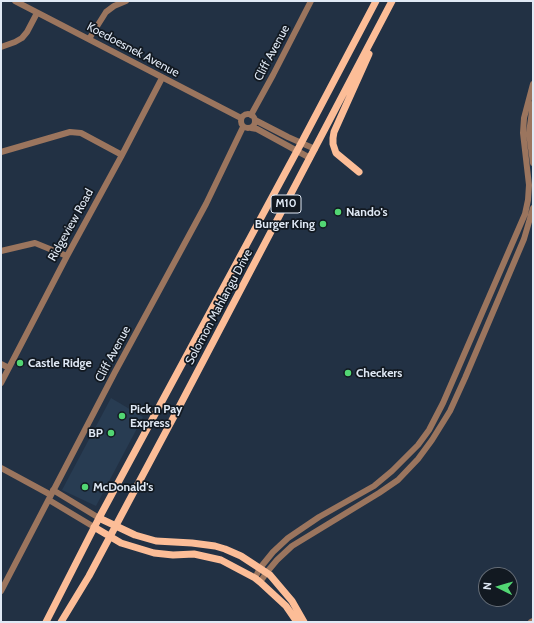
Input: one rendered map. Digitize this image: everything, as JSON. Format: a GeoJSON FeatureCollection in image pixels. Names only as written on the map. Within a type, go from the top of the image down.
{"type":"FeatureCollection","features":[{"type":"Feature","properties":{"kind":"main road","name":"Solomon Mahlangu Drive"},"geometry":{"type":"LineString","coordinates":[[46,622],[94,527],[297,151],[376,1]]}},
{"type":"Feature","properties":{"kind":"main road","name":"Solomon Mahlangu Drive"},"geometry":{"type":"LineString","coordinates":[[61,622],[89,576],[393,1]]}},
{"type":"Feature","properties":{"kind":"main road"},"geometry":{"type":"LineString","coordinates":[[359,172],[336,153],[333,138],[393,1]]}},
{"type":"Feature","properties":{"kind":"main road"},"geometry":{"type":"LineString","coordinates":[[99,518],[135,535],[156,541],[192,543],[225,549],[241,556],[264,570],[292,601],[304,622]]}},
{"type":"Feature","properties":{"kind":"main road"},"geometry":{"type":"LineString","coordinates":[[94,527],[109,537],[139,549],[154,553],[173,555],[194,554],[222,560],[258,580],[286,606],[297,622]]}},
{"type":"Feature","properties":{"kind":"street","name":"Koedoesnek Avenue"},"geometry":{"type":"LineString","coordinates":[[15,1],[241,118]]}},
{"type":"Feature","properties":{"kind":"street"},"geometry":{"type":"LineString","coordinates":[[89,39],[106,12],[114,6],[126,1]]}},
{"type":"Feature","properties":{"kind":"street","name":"Cliff Avenue"},"geometry":{"type":"LineString","coordinates":[[253,117],[311,1]]}},
{"type":"Feature","properties":{"kind":"street"},"geometry":{"type":"LineString","coordinates":[[1,48],[22,38],[37,13]]}},
{"type":"Feature","properties":{"kind":"street","name":"Ridgeview Road"},"geometry":{"type":"LineString","coordinates":[[1,383],[162,78]]}},
{"type":"Feature","properties":{"kind":"street"},"geometry":{"type":"LineString","coordinates":[[258,580],[273,552],[288,538],[319,517],[374,486],[392,471],[418,445],[429,430],[443,404],[525,214],[529,185],[523,133],[524,117],[533,84]]}},
{"type":"Feature","properties":{"kind":"street"},"geometry":{"type":"LineString","coordinates":[[533,104],[529,133],[533,163]]}},
{"type":"Feature","properties":{"kind":"street"},"geometry":{"type":"LineString","coordinates":[[310,158],[256,129],[243,127],[240,123],[241,118],[246,114],[315,149]]}},
{"type":"Feature","properties":{"kind":"street"},"geometry":{"type":"LineString","coordinates":[[251,128],[254,125],[253,117]]}},
{"type":"Feature","properties":{"kind":"street","name":"Cliff Avenue"},"geometry":{"type":"LineString","coordinates":[[1,591],[115,372],[206,204],[243,127]]}},
{"type":"Feature","properties":{"kind":"street"},"geometry":{"type":"LineString","coordinates":[[1,152],[70,132],[81,133],[122,155]]}},
{"type":"Feature","properties":{"kind":"street"},"geometry":{"type":"LineString","coordinates":[[264,570],[292,546],[398,480],[418,459],[450,411],[524,239],[533,208]]}},
{"type":"Feature","properties":{"kind":"street"},"geometry":{"type":"LineString","coordinates":[[1,251],[35,243],[67,256]]}},
{"type":"Feature","properties":{"kind":"street"},"geometry":{"type":"LineString","coordinates":[[1,364],[9,368]]}},
{"type":"Feature","properties":{"kind":"street"},"geometry":{"type":"LineString","coordinates":[[1,468],[51,495],[99,518]]}},
{"type":"Feature","properties":{"kind":"street"},"geometry":{"type":"LineString","coordinates":[[51,495],[94,527]]}},
{"type":"Feature","properties":{"kind":"shaded area"},"geometry":{"type":"Polygon","coordinates":[[[111,398],[143,417],[96,506],[62,490],[111,398]]]}},
{"type":"Feature","properties":{"kind":"place","name":"Nando's"},"geometry":{"type":"Point","coordinates":[338,212]}},
{"type":"Feature","properties":{"kind":"place","name":"Burger King"},"geometry":{"type":"Point","coordinates":[323,224]}},
{"type":"Feature","properties":{"kind":"place","name":"Castle Ridge"},"geometry":{"type":"Point","coordinates":[20,363]}},
{"type":"Feature","properties":{"kind":"place","name":"Checkers"},"geometry":{"type":"Point","coordinates":[348,373]}},
{"type":"Feature","properties":{"kind":"place","name":"Pick n Pay Express"},"geometry":{"type":"Point","coordinates":[122,416]}},
{"type":"Feature","properties":{"kind":"place","name":"BP"},"geometry":{"type":"Point","coordinates":[111,433]}},
{"type":"Feature","properties":{"kind":"place","name":"McDonald's"},"geometry":{"type":"Point","coordinates":[85,487]}}]}
